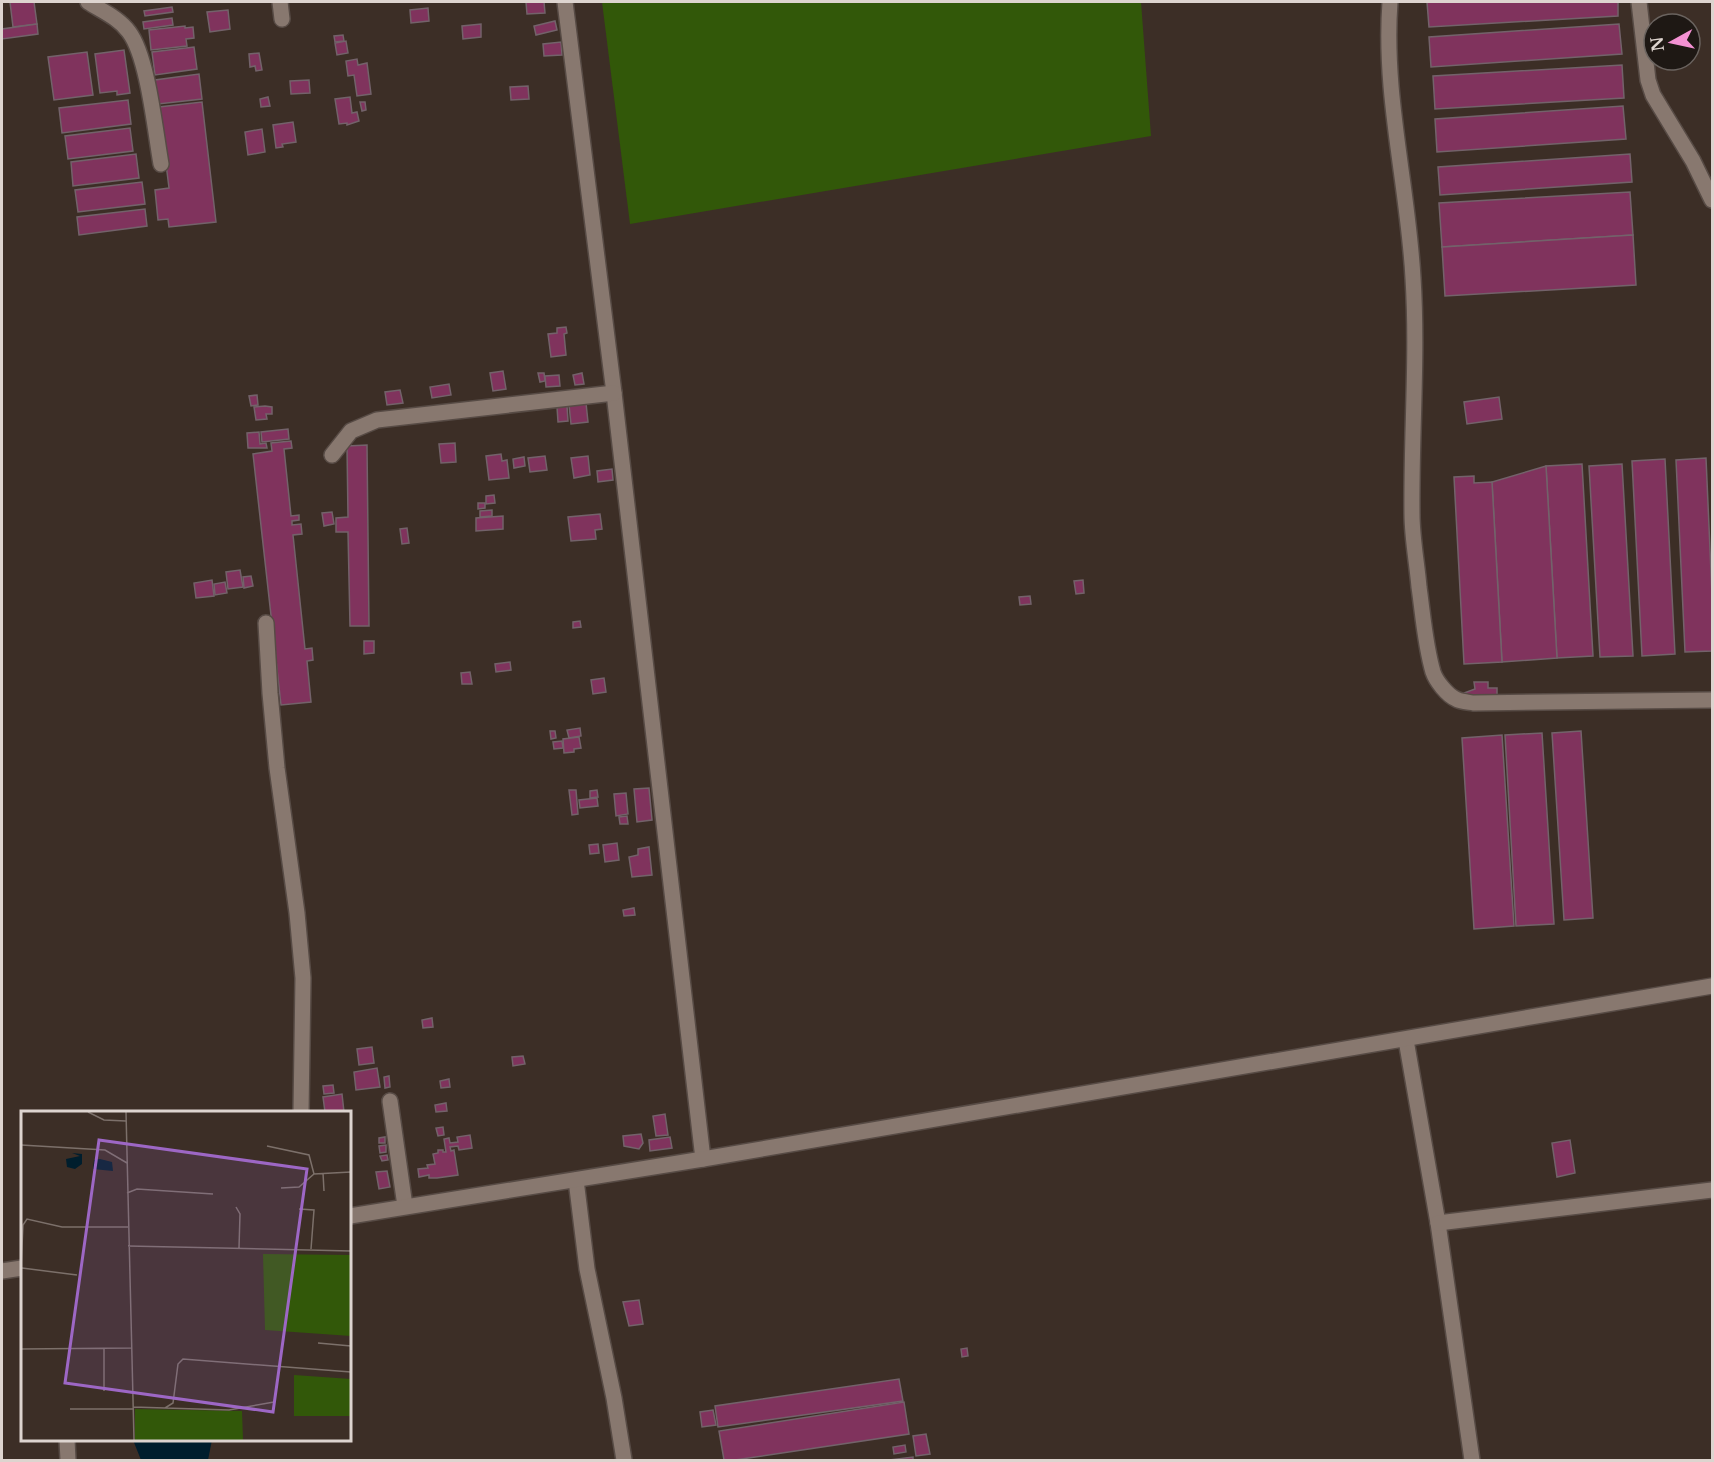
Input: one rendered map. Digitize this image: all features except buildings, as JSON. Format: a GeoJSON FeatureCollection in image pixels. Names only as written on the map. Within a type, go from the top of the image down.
{"type":"FeatureCollection","features":[{"type":"Feature","properties":{"kind":"street"},"geometry":{"type":"LineString","coordinates":[[88,2],[120,22],[129,32],[139,51],[161,164]]}},
{"type":"Feature","properties":{"kind":"street"},"geometry":{"type":"LineString","coordinates":[[280,2],[282,19]]}},
{"type":"Feature","properties":{"kind":"street"},"geometry":{"type":"LineString","coordinates":[[565,2],[614,393],[703,1159]]}},
{"type":"Feature","properties":{"kind":"street"},"geometry":{"type":"LineString","coordinates":[[1390,2],[1388,23],[1391,93],[1410,243],[1414,307],[1416,366],[1412,517],[1423,616],[1434,674],[1444,689],[1456,699],[1474,703],[1713,700]]}},
{"type":"Feature","properties":{"kind":"street"},"geometry":{"type":"LineString","coordinates":[[1639,2],[1648,80],[1653,95],[1693,161],[1713,200]]}},
{"type":"Feature","properties":{"kind":"street"},"geometry":{"type":"LineString","coordinates":[[332,455],[351,431],[377,420],[614,393]]}},
{"type":"Feature","properties":{"kind":"street"},"geometry":{"type":"LineString","coordinates":[[266,623],[274,736],[303,978],[301,1111]]}},
{"type":"Feature","properties":{"kind":"street"},"geometry":{"type":"LineString","coordinates":[[351,1216],[703,1159],[1713,986]]}},
{"type":"Feature","properties":{"kind":"street"},"geometry":{"type":"LineString","coordinates":[[1406,1040],[1438,1223],[1472,1461]]}},
{"type":"Feature","properties":{"kind":"street"},"geometry":{"type":"LineString","coordinates":[[390,1101],[405,1206]]}},
{"type":"Feature","properties":{"kind":"street"},"geometry":{"type":"LineString","coordinates":[[576,1179],[587,1269],[614,1398],[624,1461]]}},
{"type":"Feature","properties":{"kind":"street"},"geometry":{"type":"LineString","coordinates":[[1438,1223],[1713,1190]]}},
{"type":"Feature","properties":{"kind":"street"},"geometry":{"type":"LineString","coordinates":[[2,1271],[21,1268]]}},
{"type":"Feature","properties":{"kind":"street"},"geometry":{"type":"LineString","coordinates":[[67,1441],[68,1461]]}},
{"type":"Feature","properties":{"kind":"green space"},"geometry":{"type":"Polygon","coordinates":[[[602,2],[1141,2],[1151,136],[630,224],[602,2]]]}},
{"type":"Feature","properties":{"kind":"water"},"geometry":{"type":"Polygon","coordinates":[[[133,1441],[212,1441],[208,1460],[141,1460],[133,1441]]]}}]}
